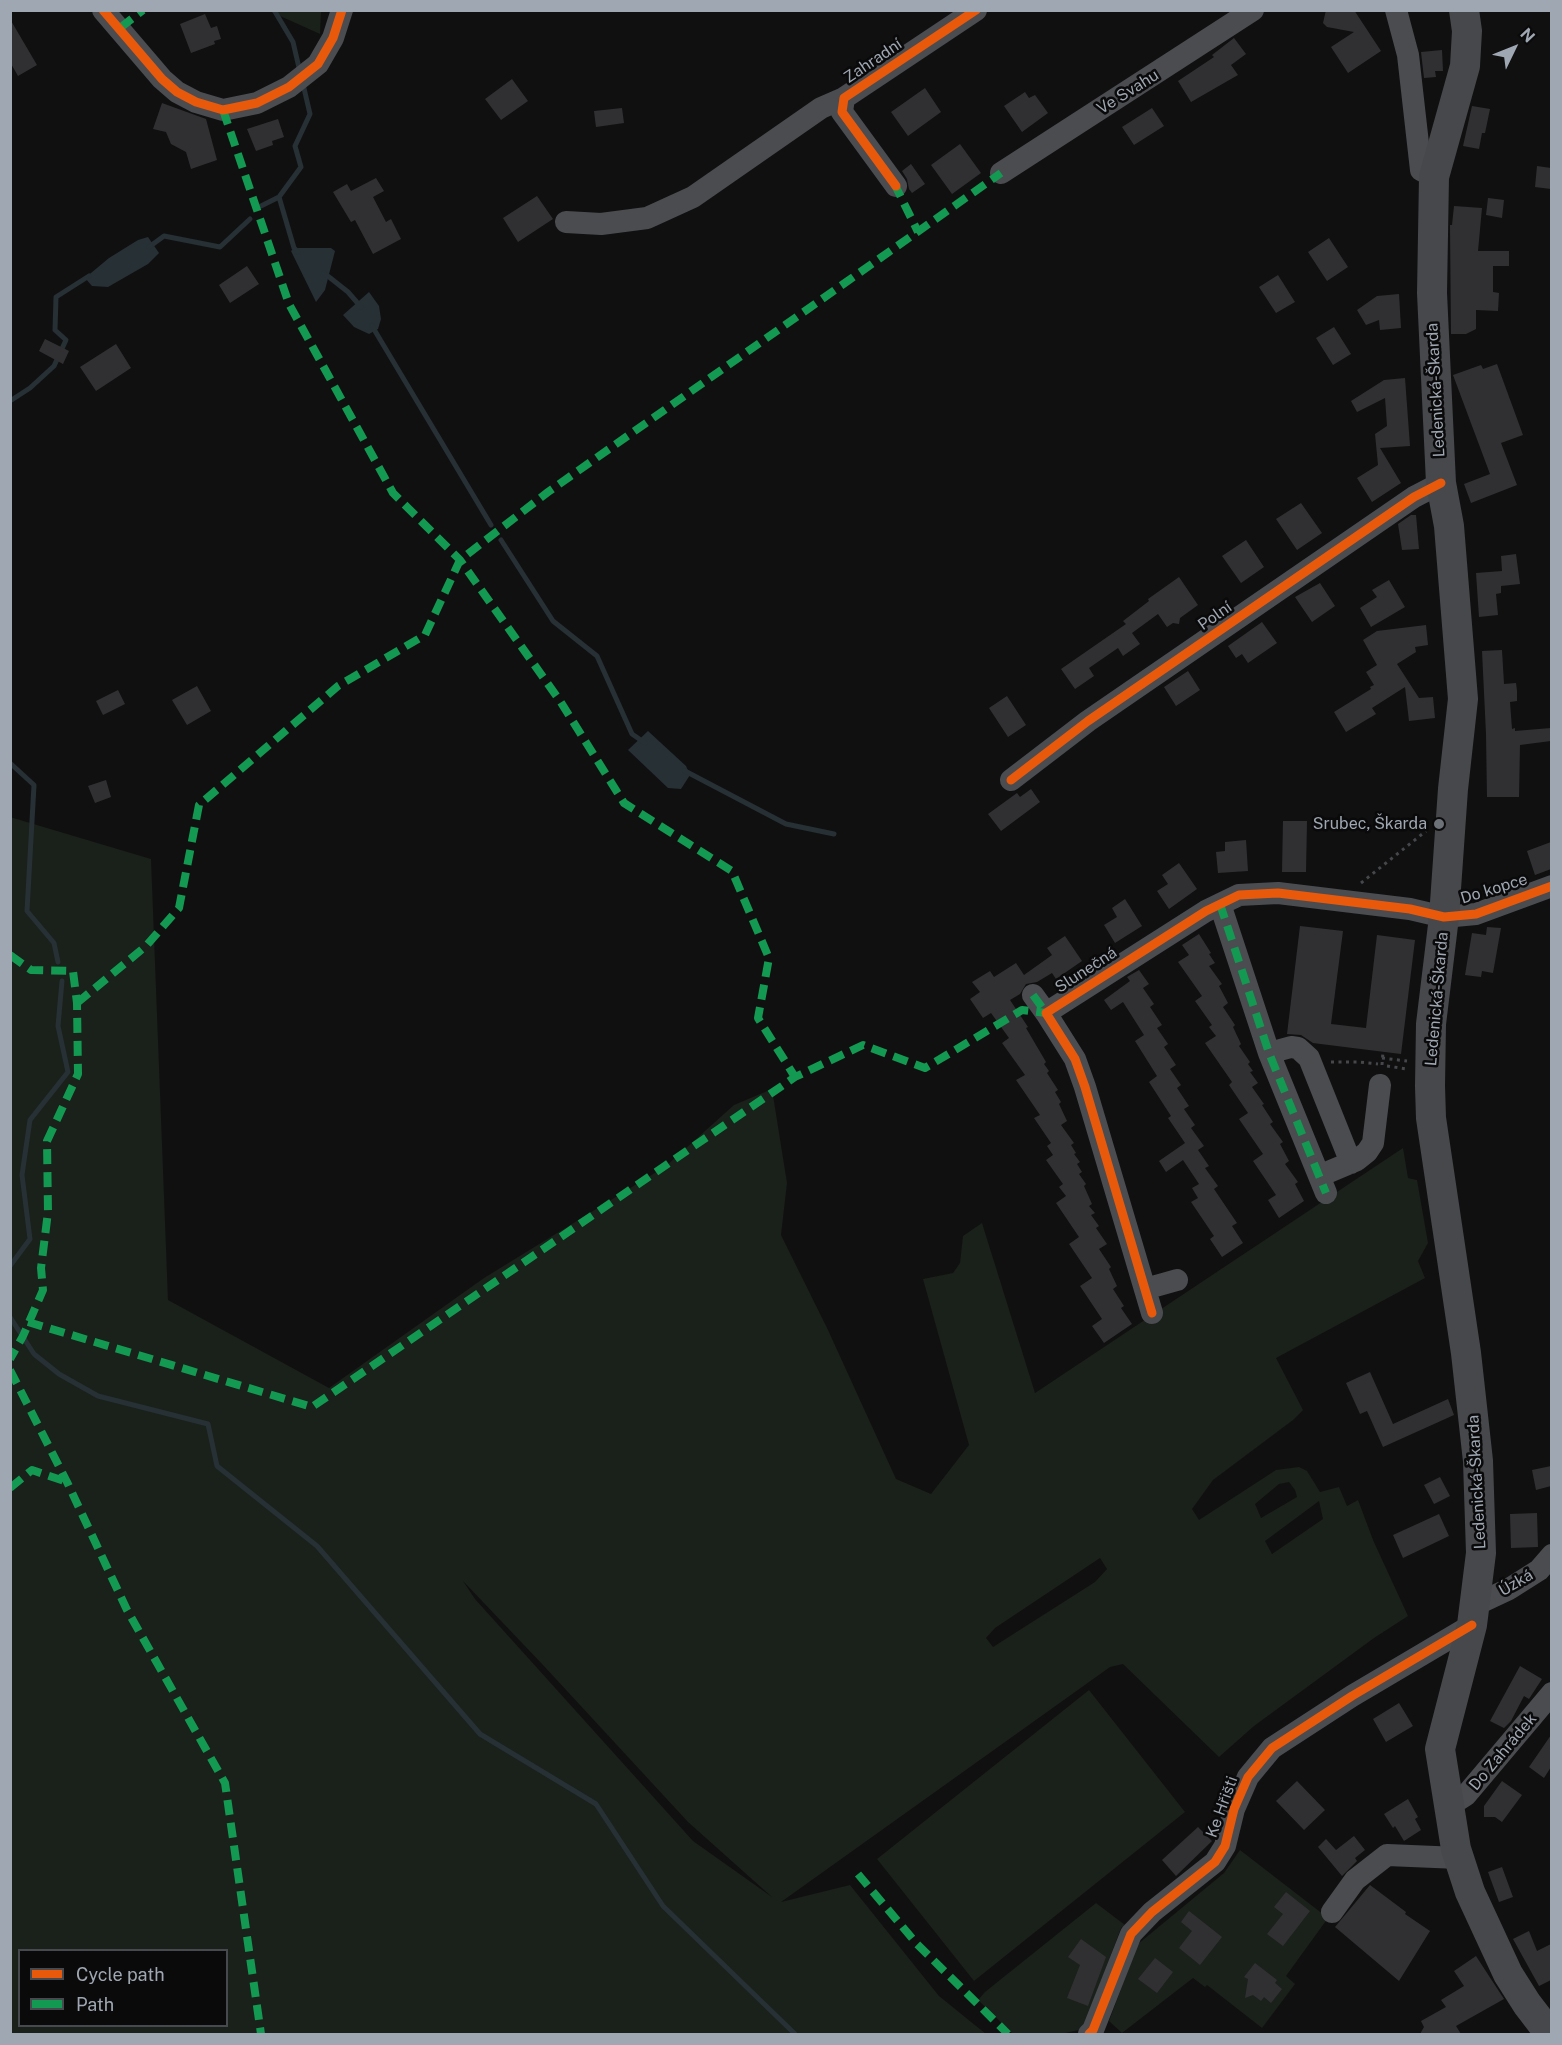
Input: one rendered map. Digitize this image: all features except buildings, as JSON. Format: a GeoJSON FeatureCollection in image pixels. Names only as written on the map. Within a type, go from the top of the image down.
{"type":"FeatureCollection","features":[{"type":"Feature","properties":{"kind":"main road","name":"Ledenická-Škarda"},"geometry":{"type":"LineString","coordinates":[[1464,10],[1467,31],[1465,66],[1434,177],[1432,293],[1441,483],[1449,526],[1463,699],[1444,917],[1431,1024],[1431,1118],[1466,1353],[1478,1461],[1481,1553],[1474,1615],[1440,1749],[1449,1806],[1470,1892],[1508,1974],[1550,2034]]}},
{"type":"Feature","properties":{"kind":"street"},"geometry":{"type":"LineString","coordinates":[[103,10],[162,79],[177,93],[222,110],[257,103],[301,78],[318,64],[328,47],[342,10]]}},
{"type":"Feature","properties":{"kind":"street","name":"Zahradní"},"geometry":{"type":"LineString","coordinates":[[896,186],[842,112],[844,98],[976,10]]}},
{"type":"Feature","properties":{"kind":"street","name":"Ve Svahu"},"geometry":{"type":"LineString","coordinates":[[1001,173],[1253,10]]}},
{"type":"Feature","properties":{"kind":"street"},"geometry":{"type":"LineString","coordinates":[[1396,10],[1408,55],[1421,170],[1434,177]]}},
{"type":"Feature","properties":{"kind":"street"},"geometry":{"type":"LineString","coordinates":[[566,222],[601,224],[646,218],[693,197],[820,108],[844,98]]}},
{"type":"Feature","properties":{"kind":"street","name":"Polní"},"geometry":{"type":"LineString","coordinates":[[1011,780],[1108,707],[1414,497],[1441,483]]}},
{"type":"Feature","properties":{"kind":"street","name":"Do kopce"},"geometry":{"type":"LineString","coordinates":[[1444,917],[1476,914],[1551,886]]}},
{"type":"Feature","properties":{"kind":"street","name":"Slunečná"},"geometry":{"type":"LineString","coordinates":[[1152,1312],[1075,1059],[1039,1004],[1239,895],[1278,893],[1410,909],[1444,917]]}},
{"type":"Feature","properties":{"kind":"street"},"geometry":{"type":"LineString","coordinates":[[1220,904],[1269,1053],[1323,1185],[1367,1152],[1373,1143],[1381,1075]]}},
{"type":"Feature","properties":{"kind":"street"},"geometry":{"type":"LineString","coordinates":[[1269,1053],[1291,1047],[1298,1048],[1309,1058],[1351,1163]]}},
{"type":"Feature","properties":{"kind":"street"},"geometry":{"type":"LineString","coordinates":[[1145,1289],[1177,1280]]}},
{"type":"Feature","properties":{"kind":"street","name":"Úzká"},"geometry":{"type":"LineString","coordinates":[[1474,1615],[1539,1570],[1551,1554]]}},
{"type":"Feature","properties":{"kind":"street","name":"Ke Hřišti"},"geometry":{"type":"LineString","coordinates":[[1089,2034],[1093,2030],[1131,1934],[1152,1912],[1215,1862],[1225,1846],[1234,1809],[1248,1777],[1272,1748],[1474,1615]]}},
{"type":"Feature","properties":{"kind":"street","name":"Do Zahrádek"},"geometry":{"type":"LineString","coordinates":[[1449,1806],[1466,1796],[1551,1693]]}},
{"type":"Feature","properties":{"kind":"street"},"geometry":{"type":"LineString","coordinates":[[1332,1912],[1354,1880],[1387,1855],[1460,1858]]}},
{"type":"Feature","properties":{"kind":"path"},"geometry":{"type":"LineString","coordinates":[[1359,903],[1361,883],[1430,829],[1450,833]]}},
{"type":"Feature","properties":{"kind":"path"},"geometry":{"type":"LineString","coordinates":[[1381,1075],[1383,1051]]}},
{"type":"Feature","properties":{"kind":"path"},"geometry":{"type":"LineString","coordinates":[[1311,1065],[1320,1062],[1349,1062],[1381,1075],[1409,1069]]}},
{"type":"Feature","properties":{"kind":"shaded area"},"geometry":{"type":"Polygon","coordinates":[[[269,11],[321,11],[320,34],[269,11]]]}},
{"type":"Feature","properties":{"kind":"shaded area"},"geometry":{"type":"Polygon","coordinates":[[[148,237],[159,253],[148,264],[108,287],[92,286],[85,278],[109,258],[138,240],[148,237]]]}},
{"type":"Feature","properties":{"kind":"shaded area"},"geometry":{"type":"Polygon","coordinates":[[[294,248],[331,248],[335,251],[325,290],[316,302],[291,251],[294,248]]]}},
{"type":"Feature","properties":{"kind":"shaded area"},"geometry":{"type":"Polygon","coordinates":[[[369,292],[379,306],[381,319],[378,329],[369,334],[354,327],[343,315],[369,292]]]}},
{"type":"Feature","properties":{"kind":"shaded area"},"geometry":{"type":"Polygon","coordinates":[[[648,731],[686,766],[690,775],[681,789],[668,788],[628,750],[648,731]]]}},
{"type":"Feature","properties":{"kind":"shaded area"},"geometry":{"type":"Polygon","coordinates":[[[10,817],[151,859],[168,1300],[329,1388],[484,1278],[666,1166],[734,1105],[772,1089],[787,1183],[781,1235],[828,1330],[896,1479],[931,1494],[969,1445],[923,1279],[953,1273],[960,1263],[963,1236],[982,1223],[1035,1393],[1403,1148],[1408,1178],[1417,1180],[1428,1243],[1418,1261],[1425,1278],[1276,1358],[1303,1410],[1213,1480],[1192,1509],[1199,1520],[1276,1470],[1299,1467],[1307,1471],[1320,1492],[1339,1487],[1347,1506],[1358,1500],[1373,1540],[1408,1616],[1374,1638],[1254,1726],[1219,1757],[1123,1664],[1110,1667],[781,1902],[850,1885],[939,1996],[986,2034],[11,2034],[10,817]],[[1289,1482],[1279,1484],[1255,1504],[1261,1518],[1297,1497],[1289,1482]],[[1319,1501],[1265,1541],[1272,1554],[1323,1519],[1319,1501]],[[1100,1558],[995,1628],[986,1638],[993,1647],[1095,1582],[1107,1569],[1100,1558]],[[463,1581],[475,1599],[693,1841],[772,1897],[688,1822],[463,1581]]]}},
{"type":"Feature","properties":{"kind":"shaded area"},"geometry":{"type":"Polygon","coordinates":[[[1089,1690],[1185,1812],[974,1981],[877,1859],[1089,1690]]]}},
{"type":"Feature","properties":{"kind":"shaded area"},"geometry":{"type":"Polygon","coordinates":[[[1240,1850],[1328,1918],[1286,1976],[1295,1984],[1262,2028],[1207,1985],[1205,1987],[1193,1978],[1122,2033],[1109,2021],[1138,1944],[1224,1873],[1240,1850]]]}},
{"type":"Feature","properties":{"kind":"shaded area"},"geometry":{"type":"Polygon","coordinates":[[[1096,1903],[1125,1925],[1121,1928],[1083,2029],[1061,2034],[1013,2034],[978,2000],[1096,1903]]]}},
{"type":"Feature","properties":{"kind":"waterway"},"geometry":{"type":"LineString","coordinates":[[274,10],[293,42],[300,72]]}},
{"type":"Feature","properties":{"kind":"waterway"},"geometry":{"type":"LineString","coordinates":[[261,206],[279,197],[301,167],[295,146],[310,114],[303,84]]}},
{"type":"Feature","properties":{"kind":"waterway"},"geometry":{"type":"LineString","coordinates":[[279,197],[294,248],[298,252]]}},
{"type":"Feature","properties":{"kind":"waterway"},"geometry":{"type":"LineString","coordinates":[[149,247],[164,236],[220,247],[250,219]]}},
{"type":"Feature","properties":{"kind":"waterway"},"geometry":{"type":"LineString","coordinates":[[324,273],[348,292],[361,307]]}},
{"type":"Feature","properties":{"kind":"waterway"},"geometry":{"type":"LineString","coordinates":[[10,401],[30,388],[54,366],[66,340],[55,330],[56,297],[89,276]]}},
{"type":"Feature","properties":{"kind":"waterway"},"geometry":{"type":"LineString","coordinates":[[372,326],[491,525]]}},
{"type":"Feature","properties":{"kind":"waterway"},"geometry":{"type":"LineString","coordinates":[[501,540],[553,621],[597,656],[632,734],[645,743]]}},
{"type":"Feature","properties":{"kind":"waterway"},"geometry":{"type":"LineString","coordinates":[[10,763],[34,785],[27,911],[54,943],[58,962]]}},
{"type":"Feature","properties":{"kind":"waterway"},"geometry":{"type":"LineString","coordinates":[[685,771],[786,824],[834,834]]}},
{"type":"Feature","properties":{"kind":"waterway"},"geometry":{"type":"LineString","coordinates":[[10,1266],[30,1239],[22,1175],[30,1120],[68,1072],[58,1026],[62,981]]}},
{"type":"Feature","properties":{"kind":"waterway"},"geometry":{"type":"LineString","coordinates":[[10,1317],[34,1354],[59,1374],[98,1396],[208,1424],[217,1466],[317,1546],[480,1734],[596,1804],[663,1906],[795,2034]]}},
{"type":"Feature","properties":{"kind":"marked path"},"geometry":{"type":"LineString","coordinates":[[120,28],[143,10]]}},
{"type":"Feature","properties":{"kind":"marked path"},"geometry":{"type":"LineString","coordinates":[[223,110],[289,304],[393,493],[460,560],[560,701],[624,803],[732,871],[769,958],[758,1018],[795,1077]]}},
{"type":"Feature","properties":{"kind":"marked path"},"geometry":{"type":"LineString","coordinates":[[77,1003],[146,946],[179,908],[199,805],[338,686],[425,635],[460,560],[548,492],[1001,173]]}},
{"type":"Feature","properties":{"kind":"marked path"},"geometry":{"type":"LineString","coordinates":[[894,183],[918,232]]}},
{"type":"Feature","properties":{"kind":"marked path"},"geometry":{"type":"LineString","coordinates":[[1220,904],[1269,1053],[1326,1193]]}},
{"type":"Feature","properties":{"kind":"marked path"},"geometry":{"type":"LineString","coordinates":[[10,955],[31,970],[73,971],[77,1003],[78,1074],[47,1141],[48,1212],[41,1268],[43,1290],[23,1336],[10,1359]]}},
{"type":"Feature","properties":{"kind":"marked path"},"geometry":{"type":"LineString","coordinates":[[1033,995],[1046,1013]]}},
{"type":"Feature","properties":{"kind":"marked path"},"geometry":{"type":"LineString","coordinates":[[28,1322],[312,1407],[795,1077],[863,1045],[925,1068],[1022,1010],[1046,1013]]}},
{"type":"Feature","properties":{"kind":"marked path"},"geometry":{"type":"LineString","coordinates":[[10,1370],[67,1482],[127,1610],[225,1783],[261,2034]]}},
{"type":"Feature","properties":{"kind":"marked path"},"geometry":{"type":"LineString","coordinates":[[10,1488],[32,1470],[67,1482]]}},
{"type":"Feature","properties":{"kind":"marked path"},"geometry":{"type":"LineString","coordinates":[[858,1874],[917,1944],[1008,2034]]}},
{"type":"Feature","properties":{"kind":"cycle path"},"geometry":{"type":"LineString","coordinates":[[103,10],[162,79],[177,92],[196,102],[223,110],[257,103],[289,87],[318,64],[333,38],[342,10]]}},
{"type":"Feature","properties":{"kind":"cycle path"},"geometry":{"type":"LineString","coordinates":[[896,186],[842,112],[844,98],[976,10]]}},
{"type":"Feature","properties":{"kind":"cycle path"},"geometry":{"type":"LineString","coordinates":[[1011,780],[1088,721],[1414,497],[1441,483]]}},
{"type":"Feature","properties":{"kind":"cycle path"},"geometry":{"type":"LineString","coordinates":[[1152,1313],[1085,1087],[1075,1059],[1046,1013],[1206,911],[1239,895],[1278,893],[1410,909],[1444,917],[1476,914],[1552,886]]}},
{"type":"Feature","properties":{"kind":"cycle path"},"geometry":{"type":"LineString","coordinates":[[1089,2034],[1093,2030],[1131,1934],[1152,1912],[1215,1862],[1225,1846],[1234,1809],[1248,1777],[1272,1748],[1352,1696],[1472,1625]]}},
{"type":"Feature","properties":{"kind":"place","name":"Srubec, Škarda"},"geometry":{"type":"Point","coordinates":[1439,824]}}]}
